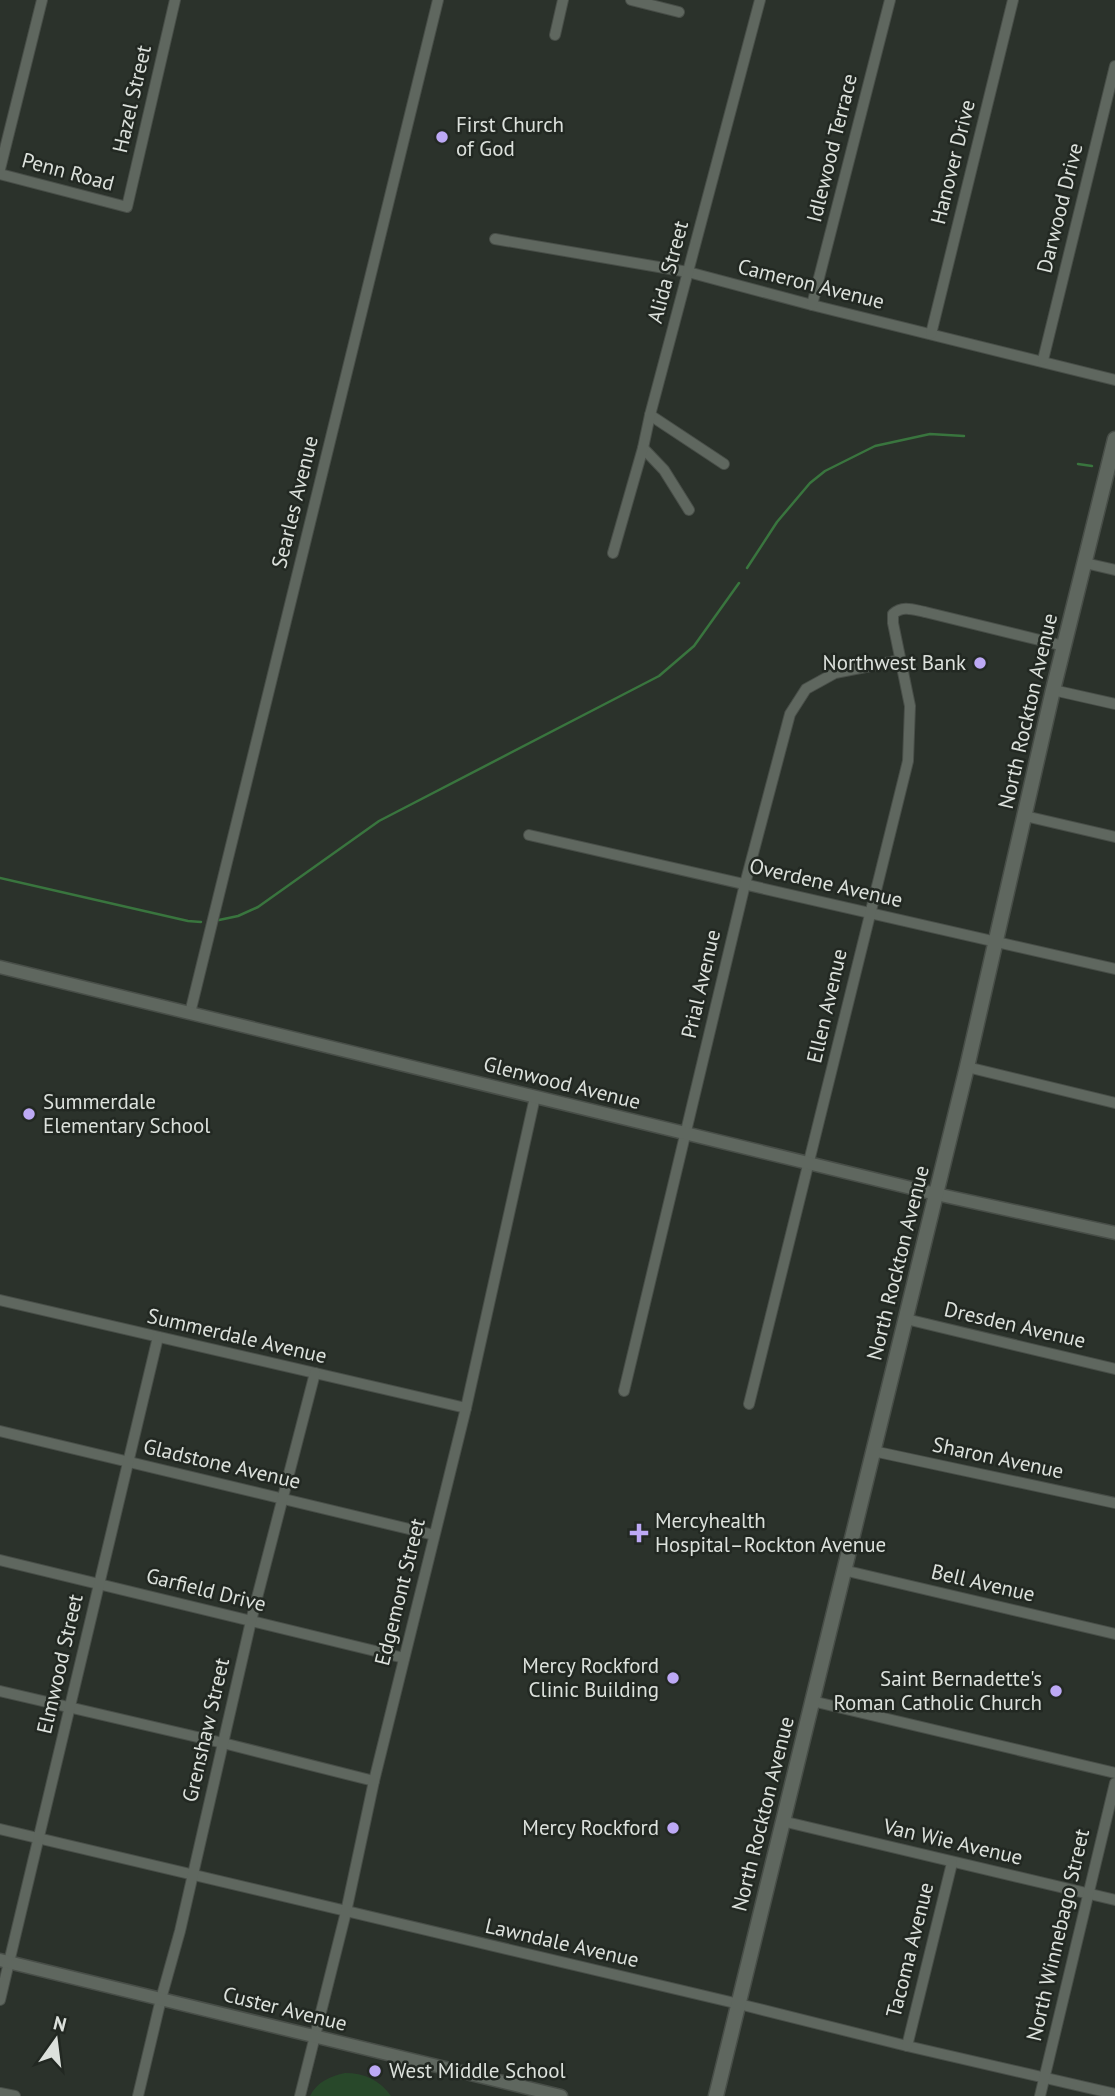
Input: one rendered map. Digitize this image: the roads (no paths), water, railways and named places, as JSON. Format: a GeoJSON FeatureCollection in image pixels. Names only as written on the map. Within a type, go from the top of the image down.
{"type":"FeatureCollection","features":[{"type":"Feature","properties":{"kind":"main road","name":"North Rockton Avenue"},"geometry":{"type":"LineString","coordinates":[[716,2096],[967,1067],[1053,690],[1115,440]]}},
{"type":"Feature","properties":{"kind":"street"},"geometry":{"type":"LineString","coordinates":[[0,172],[42,0]]}},
{"type":"Feature","properties":{"kind":"street","name":"Hazel Street"},"geometry":{"type":"LineString","coordinates":[[127,207],[175,0]]}},
{"type":"Feature","properties":{"kind":"street","name":"Searles Avenue"},"geometry":{"type":"LineString","coordinates":[[190,1013],[438,0]]}},
{"type":"Feature","properties":{"kind":"street"},"geometry":{"type":"LineString","coordinates":[[555,35],[563,0]]}},
{"type":"Feature","properties":{"kind":"street"},"geometry":{"type":"LineString","coordinates":[[631,0],[679,12]]}},
{"type":"Feature","properties":{"kind":"street","name":"Alida Street"},"geometry":{"type":"LineString","coordinates":[[613,553],[760,0]]}},
{"type":"Feature","properties":{"kind":"street","name":"Idlewood Terrace"},"geometry":{"type":"LineString","coordinates":[[812,305],[890,0]]}},
{"type":"Feature","properties":{"kind":"street","name":"Hanover Drive"},"geometry":{"type":"LineString","coordinates":[[932,334],[1013,0]]}},
{"type":"Feature","properties":{"kind":"street","name":"Darwood Drive"},"geometry":{"type":"LineString","coordinates":[[1043,360],[1115,66]]}},
{"type":"Feature","properties":{"kind":"street","name":"Penn Road"},"geometry":{"type":"LineString","coordinates":[[0,172],[127,207]]}},
{"type":"Feature","properties":{"kind":"street","name":"Cameron Avenue"},"geometry":{"type":"LineString","coordinates":[[495,239],[688,272],[1115,380]]}},
{"type":"Feature","properties":{"kind":"street"},"geometry":{"type":"LineString","coordinates":[[650,415],[724,464]]}},
{"type":"Feature","properties":{"kind":"street"},"geometry":{"type":"LineString","coordinates":[[643,448],[664,470],[689,510]]}},
{"type":"Feature","properties":{"kind":"street"},"geometry":{"type":"LineString","coordinates":[[1085,563],[1115,570]]}},
{"type":"Feature","properties":{"kind":"street","name":"Ellen Avenue"},"geometry":{"type":"LineString","coordinates":[[749,1404],[908,761],[910,706],[893,614],[898,610],[916,610],[1064,646]]}},
{"type":"Feature","properties":{"kind":"street","name":"Prial Avenue"},"geometry":{"type":"LineString","coordinates":[[624,1391],[745,884],[790,714],[806,689],[835,673],[901,660]]}},
{"type":"Feature","properties":{"kind":"street"},"geometry":{"type":"LineString","coordinates":[[1053,690],[1115,704]]}},
{"type":"Feature","properties":{"kind":"street"},"geometry":{"type":"LineString","coordinates":[[1025,816],[1115,837]]}},
{"type":"Feature","properties":{"kind":"street","name":"Overdene Avenue"},"geometry":{"type":"LineString","coordinates":[[529,835],[1115,969]]}},
{"type":"Feature","properties":{"kind":"street","name":"Glenwood Avenue"},"geometry":{"type":"LineString","coordinates":[[0,967],[936,1194],[1115,1233]]}},
{"type":"Feature","properties":{"kind":"street"},"geometry":{"type":"LineString","coordinates":[[967,1067],[1115,1103]]}},
{"type":"Feature","properties":{"kind":"street","name":"Edgemont Street"},"geometry":{"type":"LineString","coordinates":[[300,2096],[346,1912],[373,1781],[466,1408],[535,1097]]}},
{"type":"Feature","properties":{"kind":"street","name":"Summerdale Avenue"},"geometry":{"type":"LineString","coordinates":[[0,1300],[466,1408]]}},
{"type":"Feature","properties":{"kind":"street","name":"Dresden Avenue"},"geometry":{"type":"LineString","coordinates":[[906,1319],[1115,1369]]}},
{"type":"Feature","properties":{"kind":"street","name":"Elmwood Street"},"geometry":{"type":"LineString","coordinates":[[0,2000],[5,1961],[39,1838],[158,1337]]}},
{"type":"Feature","properties":{"kind":"street","name":"Grenshaw Street"},"geometry":{"type":"LineString","coordinates":[[138,2096],[180,1931],[251,1621],[315,1373]]}},
{"type":"Feature","properties":{"kind":"street","name":"Gladstone Avenue"},"geometry":{"type":"LineString","coordinates":[[0,1431],[434,1535]]}},
{"type":"Feature","properties":{"kind":"street","name":"Sharon Avenue"},"geometry":{"type":"LineString","coordinates":[[873,1451],[1115,1503]]}},
{"type":"Feature","properties":{"kind":"street","name":"Garfield Drive"},"geometry":{"type":"LineString","coordinates":[[0,1560],[404,1658]]}},
{"type":"Feature","properties":{"kind":"street","name":"Bell Avenue"},"geometry":{"type":"LineString","coordinates":[[843,1570],[1115,1634]]}},
{"type":"Feature","properties":{"kind":"street"},"geometry":{"type":"LineString","coordinates":[[0,1691],[373,1781]]}},
{"type":"Feature","properties":{"kind":"street"},"geometry":{"type":"LineString","coordinates":[[812,1701],[1115,1773]]}},
{"type":"Feature","properties":{"kind":"street","name":"North Winnebago Street"},"geometry":{"type":"LineString","coordinates":[[1040,2096],[1115,1783]]}},
{"type":"Feature","properties":{"kind":"street","name":"Van Wie Avenue"},"geometry":{"type":"LineString","coordinates":[[782,1821],[1115,1900]]}},
{"type":"Feature","properties":{"kind":"street","name":"Lawndale Avenue"},"geometry":{"type":"LineString","coordinates":[[0,1829],[1115,2094]]}},
{"type":"Feature","properties":{"kind":"street","name":"Tacoma Avenue"},"geometry":{"type":"LineString","coordinates":[[906,2046],[952,1863]]}},
{"type":"Feature","properties":{"kind":"street","name":"Custer Avenue"},"geometry":{"type":"LineString","coordinates":[[5,1961],[561,2096]]}},
{"type":"Feature","properties":{"kind":"street"},"geometry":{"type":"LineString","coordinates":[[0,2092],[15,2096]]}},
{"type":"Feature","properties":{"kind":"waterway"},"geometry":{"type":"LineString","coordinates":[[747,568],[777,522],[810,483],[825,471],[875,446],[930,434],[964,436]]}},
{"type":"Feature","properties":{"kind":"waterway"},"geometry":{"type":"LineString","coordinates":[[1078,464],[1092,466]]}},
{"type":"Feature","properties":{"kind":"waterway"},"geometry":{"type":"LineString","coordinates":[[219,920],[238,916],[258,907],[379,821],[659,676],[694,646],[739,583]]}},
{"type":"Feature","properties":{"kind":"waterway"},"geometry":{"type":"LineString","coordinates":[[0,878],[201,922]]}},
{"type":"Feature","properties":{"kind":"place","name":"First Church of God"},"geometry":{"type":"Point","coordinates":[442,137]}},
{"type":"Feature","properties":{"kind":"place","name":"Northwest Bank"},"geometry":{"type":"Point","coordinates":[980,663]}},
{"type":"Feature","properties":{"kind":"place","name":"Summerdale Elementary School"},"geometry":{"type":"Point","coordinates":[29,1114]}},
{"type":"Feature","properties":{"kind":"place","name":"Mercyhealth Hospital–Rockton Avenue"},"geometry":{"type":"Point","coordinates":[639,1533]}},
{"type":"Feature","properties":{"kind":"place","name":"Mercy Rockford Clinic Building"},"geometry":{"type":"Point","coordinates":[673,1678]}},
{"type":"Feature","properties":{"kind":"place","name":"Saint Bernadette's Roman Catholic Church"},"geometry":{"type":"Point","coordinates":[1056,1691]}},
{"type":"Feature","properties":{"kind":"place","name":"Mercy Rockford"},"geometry":{"type":"Point","coordinates":[673,1828]}},
{"type":"Feature","properties":{"kind":"place","name":"West Middle School"},"geometry":{"type":"Point","coordinates":[375,2071]}}]}
